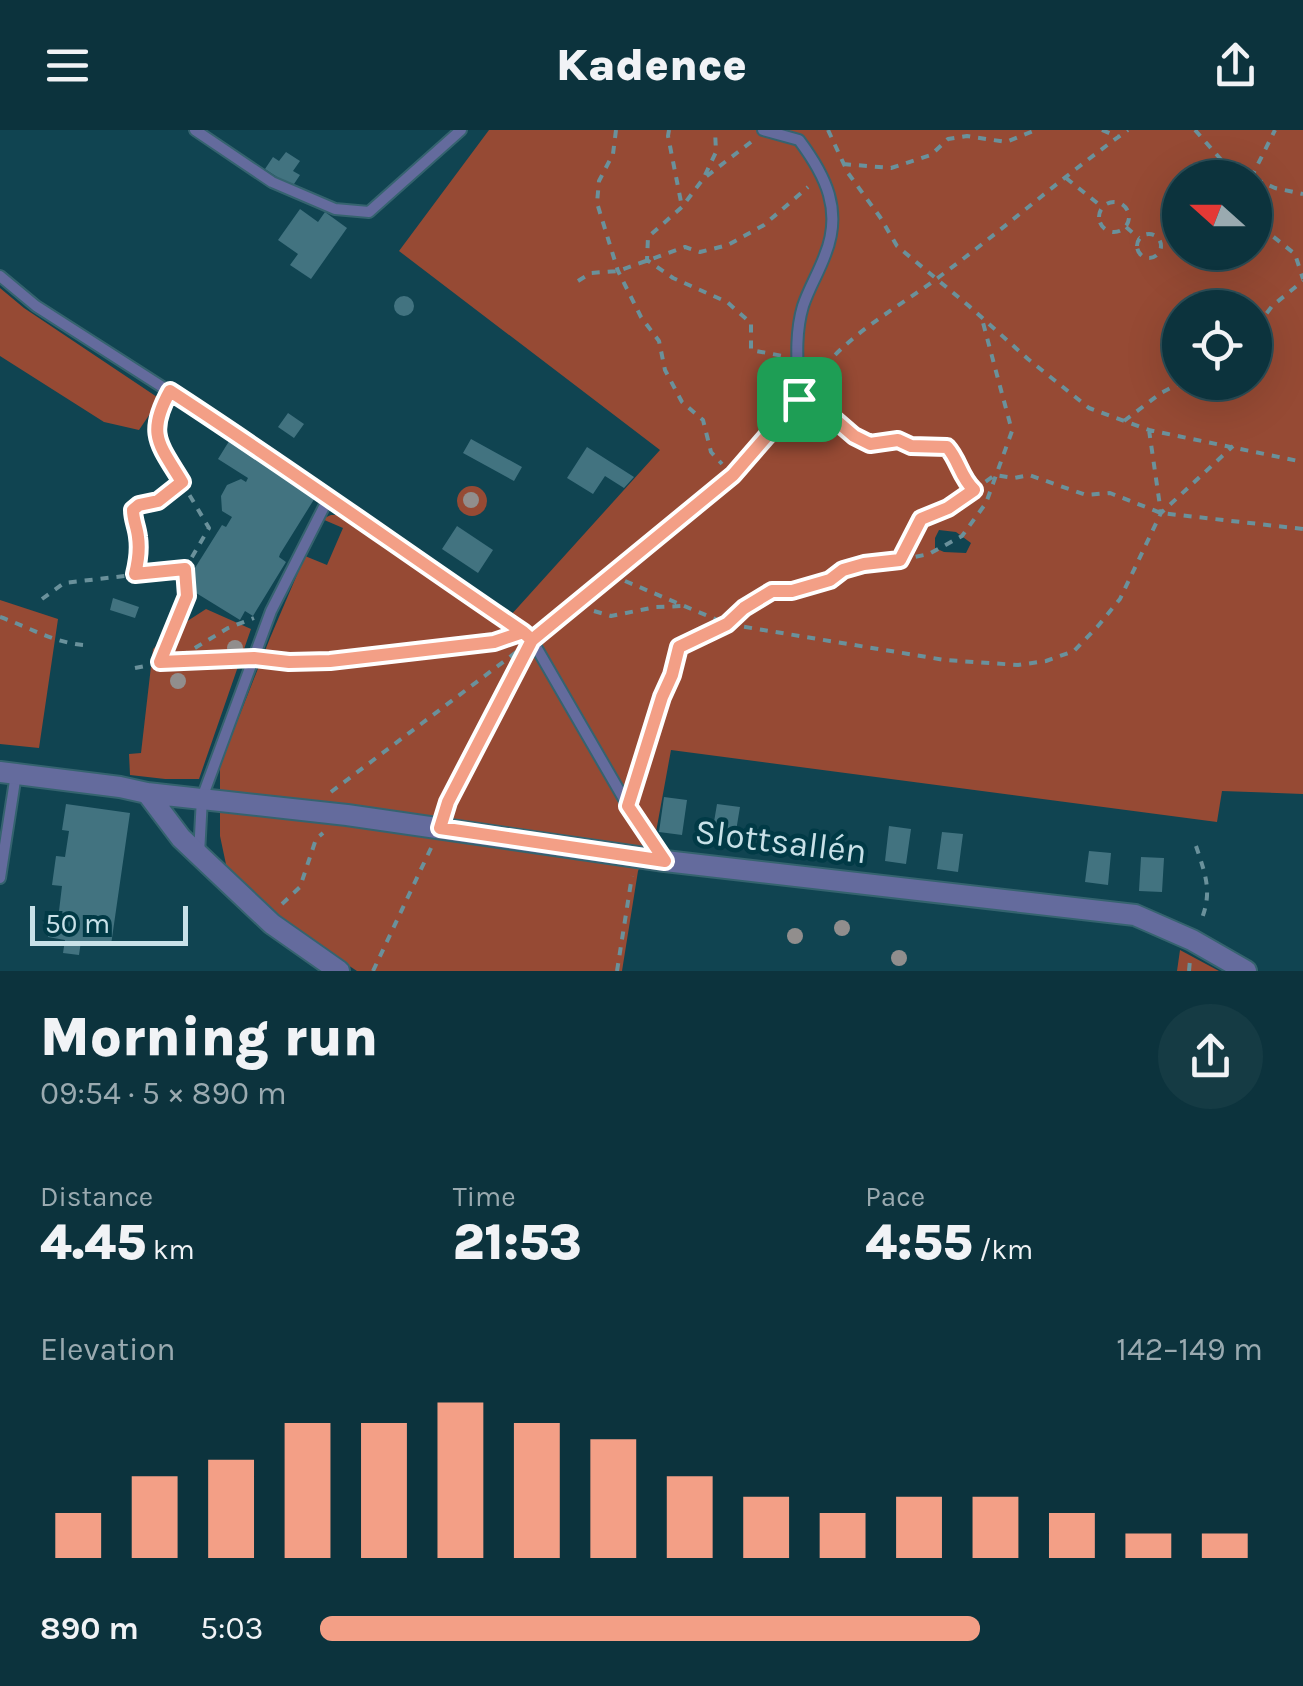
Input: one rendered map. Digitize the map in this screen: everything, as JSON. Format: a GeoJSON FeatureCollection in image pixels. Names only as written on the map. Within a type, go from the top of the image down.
{"type":"FeatureCollection","features":[{"type":"Feature","properties":{"kind":"street","name":"Slottsallén"},"geometry":{"type":"LineString","coordinates":[[8,773],[347,815],[665,861],[1135,915],[1192,940],[1246,971]]}},
{"type":"Feature","properties":{"kind":"street"},"geometry":{"type":"LineString","coordinates":[[147,793],[180,838],[272,924],[338,971]]}},
{"type":"Feature","properties":{"kind":"lane"},"geometry":{"type":"LineString","coordinates":[[194,130],[272,182],[335,210],[369,212],[461,130]]}},
{"type":"Feature","properties":{"kind":"lane"},"geometry":{"type":"LineString","coordinates":[[527,636],[575,606],[733,475],[799,399],[796,344],[803,307],[828,250],[833,215],[828,184],[799,140],[765,130]]}},
{"type":"Feature","properties":{"kind":"lane"},"geometry":{"type":"LineString","coordinates":[[0,276],[36,306],[329,497],[527,636],[665,861]]}},
{"type":"Feature","properties":{"kind":"lane"},"geometry":{"type":"LineString","coordinates":[[199,854],[202,798],[271,611],[329,497]]}},
{"type":"Feature","properties":{"kind":"lane"},"geometry":{"type":"LineString","coordinates":[[0,878],[8,773]]}},
{"type":"Feature","properties":{"kind":"path"},"geometry":{"type":"LineString","coordinates":[[616,130],[613,154],[599,181],[597,203],[618,270],[641,317],[659,341],[665,370],[682,402],[703,420],[711,452],[733,475]]}},
{"type":"Feature","properties":{"kind":"path"},"geometry":{"type":"LineString","coordinates":[[669,130],[682,207]]}},
{"type":"Feature","properties":{"kind":"path"},"geometry":{"type":"LineString","coordinates":[[703,179],[716,152],[715,130]]}},
{"type":"Feature","properties":{"kind":"path"},"geometry":{"type":"LineString","coordinates":[[647,260],[648,238],[682,207],[703,179],[765,130]]}},
{"type":"Feature","properties":{"kind":"path"},"geometry":{"type":"LineString","coordinates":[[828,130],[844,164],[897,246],[1089,408],[1149,430],[1302,461]]}},
{"type":"Feature","properties":{"kind":"path"},"geometry":{"type":"LineString","coordinates":[[954,130],[959,138]]}},
{"type":"Feature","properties":{"kind":"path"},"geometry":{"type":"LineString","coordinates":[[986,130],[988,138]]}},
{"type":"Feature","properties":{"kind":"path"},"geometry":{"type":"LineString","coordinates":[[844,164],[890,168],[931,154],[948,139],[988,138],[1006,142],[1036,130]]}},
{"type":"Feature","properties":{"kind":"path"},"geometry":{"type":"LineString","coordinates":[[1102,130],[1118,137]]}},
{"type":"Feature","properties":{"kind":"path"},"geometry":{"type":"LineString","coordinates":[[974,490],[964,480],[947,447],[911,446],[898,440],[870,444],[832,417],[808,387],[846,343],[1128,130]]}},
{"type":"Feature","properties":{"kind":"path"},"geometry":{"type":"LineString","coordinates":[[1195,130],[1221,160]]}},
{"type":"Feature","properties":{"kind":"path"},"geometry":{"type":"LineString","coordinates":[[1261,160],[1275,130]]}},
{"type":"Feature","properties":{"kind":"path"},"geometry":{"type":"LineString","coordinates":[[1066,178],[1103,208]]}},
{"type":"Feature","properties":{"kind":"path"},"geometry":{"type":"LineString","coordinates":[[578,281],[591,273],[618,270],[685,247],[700,252],[728,245],[764,225],[806,187],[828,184]]}},
{"type":"Feature","properties":{"kind":"path"},"geometry":{"type":"LineString","coordinates":[[1272,187],[1303,194]]}},
{"type":"Feature","properties":{"kind":"path"},"geometry":{"type":"LineString","coordinates":[[1110,203],[1122,204],[1129,215],[1126,227],[1113,232],[1105,229],[1099,216],[1103,208],[1110,203]]}},
{"type":"Feature","properties":{"kind":"path"},"geometry":{"type":"LineString","coordinates":[[1126,227],[1139,238]]}},
{"type":"Feature","properties":{"kind":"path"},"geometry":{"type":"LineString","coordinates":[[1146,234],[1158,237],[1161,244],[1157,256],[1145,258],[1139,253],[1139,238],[1146,234]]}},
{"type":"Feature","properties":{"kind":"path"},"geometry":{"type":"LineString","coordinates":[[1272,236],[1295,254],[1303,280],[1272,308]]}},
{"type":"Feature","properties":{"kind":"path"},"geometry":{"type":"LineString","coordinates":[[647,260],[673,278],[727,302],[751,323],[751,350],[797,359]]}},
{"type":"Feature","properties":{"kind":"path"},"geometry":{"type":"LineString","coordinates":[[628,806],[679,647],[727,624],[772,591],[792,591],[830,580],[843,570],[864,564],[928,554],[962,536],[986,503],[1012,431],[982,316]]}},
{"type":"Feature","properties":{"kind":"path"},"geometry":{"type":"LineString","coordinates":[[160,662],[187,596],[185,569],[209,528],[158,442],[158,412],[170,391]]}},
{"type":"Feature","properties":{"kind":"path"},"geometry":{"type":"LineString","coordinates":[[1124,421],[1162,393]]}},
{"type":"Feature","properties":{"kind":"path"},"geometry":{"type":"LineString","coordinates":[[1149,430],[1161,512]]}},
{"type":"Feature","properties":{"kind":"path"},"geometry":{"type":"LineString","coordinates":[[611,575],[727,624],[944,660],[1018,666],[1046,661],[1074,650],[1098,626],[1120,598],[1161,512],[1233,446]]}},
{"type":"Feature","properties":{"kind":"path"},"geometry":{"type":"LineString","coordinates":[[900,560],[921,519],[948,508],[995,476],[1029,475],[1086,495],[1110,494],[1161,512],[1303,529]]}},
{"type":"Feature","properties":{"kind":"path"},"geometry":{"type":"LineString","coordinates":[[135,574],[139,541],[133,510],[158,501],[182,482]]}},
{"type":"Feature","properties":{"kind":"path"},"geometry":{"type":"LineString","coordinates":[[42,599],[64,583],[185,569]]}},
{"type":"Feature","properties":{"kind":"path"},"geometry":{"type":"LineString","coordinates":[[575,606],[611,616],[684,606]]}},
{"type":"Feature","properties":{"kind":"path"},"geometry":{"type":"LineString","coordinates":[[175,660],[228,628],[271,611]]}},
{"type":"Feature","properties":{"kind":"path"},"geometry":{"type":"LineString","coordinates":[[0,617],[43,636],[83,645]]}},
{"type":"Feature","properties":{"kind":"path"},"geometry":{"type":"LineString","coordinates":[[135,668],[175,660],[330,661],[527,636]]}},
{"type":"Feature","properties":{"kind":"path"},"geometry":{"type":"LineString","coordinates":[[308,810],[527,636]]}},
{"type":"Feature","properties":{"kind":"path"},"geometry":{"type":"LineString","coordinates":[[373,971],[527,636]]}},
{"type":"Feature","properties":{"kind":"path"},"geometry":{"type":"LineString","coordinates":[[272,924],[284,900],[300,887],[316,839],[347,815]]}},
{"type":"Feature","properties":{"kind":"path"},"geometry":{"type":"LineString","coordinates":[[1189,971],[1192,940],[1208,904],[1205,873],[1196,846]]}},
{"type":"Feature","properties":{"kind":"path"},"geometry":{"type":"LineString","coordinates":[[617,971],[636,857]]}},
{"type":"Feature","properties":{"kind":"shaded area"},"geometry":{"type":"Polygon","coordinates":[[[489,130],[1303,130],[1303,794],[1222,791],[1217,822],[671,750],[656,832],[638,871],[622,971],[357,971],[276,918],[227,869],[220,836],[220,765],[305,556],[327,565],[343,528],[322,519],[343,515],[502,625],[660,450],[399,251],[489,130]],[[939,530],[935,548],[966,553],[971,543],[956,532],[939,530]]]}},
{"type":"Feature","properties":{"kind":"shaded area"},"geometry":{"type":"Polygon","coordinates":[[[0,288],[160,399],[139,430],[104,422],[0,356],[0,288]]]}},
{"type":"Feature","properties":{"kind":"shaded area"},"geometry":{"type":"Polygon","coordinates":[[[472,486],[483,490],[487,501],[483,512],[472,516],[461,512],[457,501],[461,490],[472,486]]]}},
{"type":"Feature","properties":{"kind":"shaded area"},"geometry":{"type":"Polygon","coordinates":[[[0,600],[58,619],[39,748],[0,744],[0,600]]]}},
{"type":"Feature","properties":{"kind":"shaded area"},"geometry":{"type":"Polygon","coordinates":[[[206,609],[251,629],[199,779],[130,775],[129,754],[141,753],[153,649],[206,609]]]}},
{"type":"Feature","properties":{"kind":"shaded area"},"geometry":{"type":"Polygon","coordinates":[[[1180,950],[1219,971],[1177,971],[1180,950]]]}},
{"type":"Feature","properties":{"kind":"building"},"geometry":{"type":"Polygon","coordinates":[[[286,152],[300,161],[293,171],[300,175],[292,187],[265,169],[273,157],[279,161],[286,152]]]}},
{"type":"Feature","properties":{"kind":"building"},"geometry":{"type":"Polygon","coordinates":[[[300,209],[318,222],[325,212],[347,228],[311,279],[290,265],[298,254],[278,240],[300,209]]]}},
{"type":"Feature","properties":{"kind":"building"},"geometry":{"type":"Polygon","coordinates":[[[404,296],[414,306],[404,316],[394,306],[404,296]]]}},
{"type":"Feature","properties":{"kind":"building"},"geometry":{"type":"Polygon","coordinates":[[[288,413],[304,424],[294,438],[278,427],[288,413]]]}},
{"type":"Feature","properties":{"kind":"building"},"geometry":{"type":"Polygon","coordinates":[[[231,438],[318,493],[280,554],[286,562],[253,616],[245,611],[240,620],[188,588],[192,582],[188,579],[222,525],[226,527],[232,517],[222,511],[221,496],[227,485],[241,479],[246,482],[248,478],[218,459],[231,438]]]}},
{"type":"Feature","properties":{"kind":"building"},"geometry":{"type":"Polygon","coordinates":[[[471,439],[522,467],[514,481],[463,453],[471,439]]]}},
{"type":"Feature","properties":{"kind":"building"},"geometry":{"type":"Polygon","coordinates":[[[587,447],[634,477],[624,488],[605,476],[593,494],[567,478],[587,447]]]}},
{"type":"Feature","properties":{"kind":"building"},"geometry":{"type":"Polygon","coordinates":[[[457,526],[493,550],[478,573],[442,549],[457,526]]]}},
{"type":"Feature","properties":{"kind":"building"},"geometry":{"type":"Polygon","coordinates":[[[113,598],[139,607],[135,618],[110,610],[113,598]]]}},
{"type":"Feature","properties":{"kind":"building"},"geometry":{"type":"Polygon","coordinates":[[[664,797],[687,800],[682,835],[659,832],[664,797]]]}},
{"type":"Feature","properties":{"kind":"building"},"geometry":{"type":"Polygon","coordinates":[[[66,804],[130,813],[111,945],[81,941],[79,955],[63,953],[65,940],[48,937],[52,911],[59,911],[62,886],[52,885],[56,856],[65,857],[69,831],[62,830],[66,804]]]}},
{"type":"Feature","properties":{"kind":"building"},"geometry":{"type":"Polygon","coordinates":[[[717,804],[740,807],[734,843],[711,840],[717,804]]]}},
{"type":"Feature","properties":{"kind":"building"},"geometry":{"type":"Polygon","coordinates":[[[889,826],[911,829],[906,864],[885,861],[889,826]]]}},
{"type":"Feature","properties":{"kind":"building"},"geometry":{"type":"Polygon","coordinates":[[[942,832],[963,834],[958,872],[937,869],[942,832]]]}},
{"type":"Feature","properties":{"kind":"building"},"geometry":{"type":"Polygon","coordinates":[[[1089,851],[1111,853],[1108,885],[1085,882],[1089,851]]]}},
{"type":"Feature","properties":{"kind":"building"},"geometry":{"type":"Polygon","coordinates":[[[1141,857],[1164,858],[1162,892],[1139,891],[1141,857]]]}},
{"type":"Feature","properties":{"kind":"route"},"geometry":{"type":"LineString","coordinates":[[799,399],[733,475],[532,640],[523,632],[456,648],[330,661],[254,658],[160,662],[187,596],[185,569],[135,574],[139,541],[132,516],[139,505],[158,501],[182,482],[158,442],[158,412],[170,391],[329,497],[414,559],[523,632],[532,640],[448,802],[440,828],[665,861],[628,806],[679,647],[727,624],[772,591],[792,591],[830,580],[843,570],[900,560],[921,519],[948,508],[974,490],[964,480],[947,447],[911,446],[898,440],[870,444],[832,417],[808,387],[799,399]]}}]}
